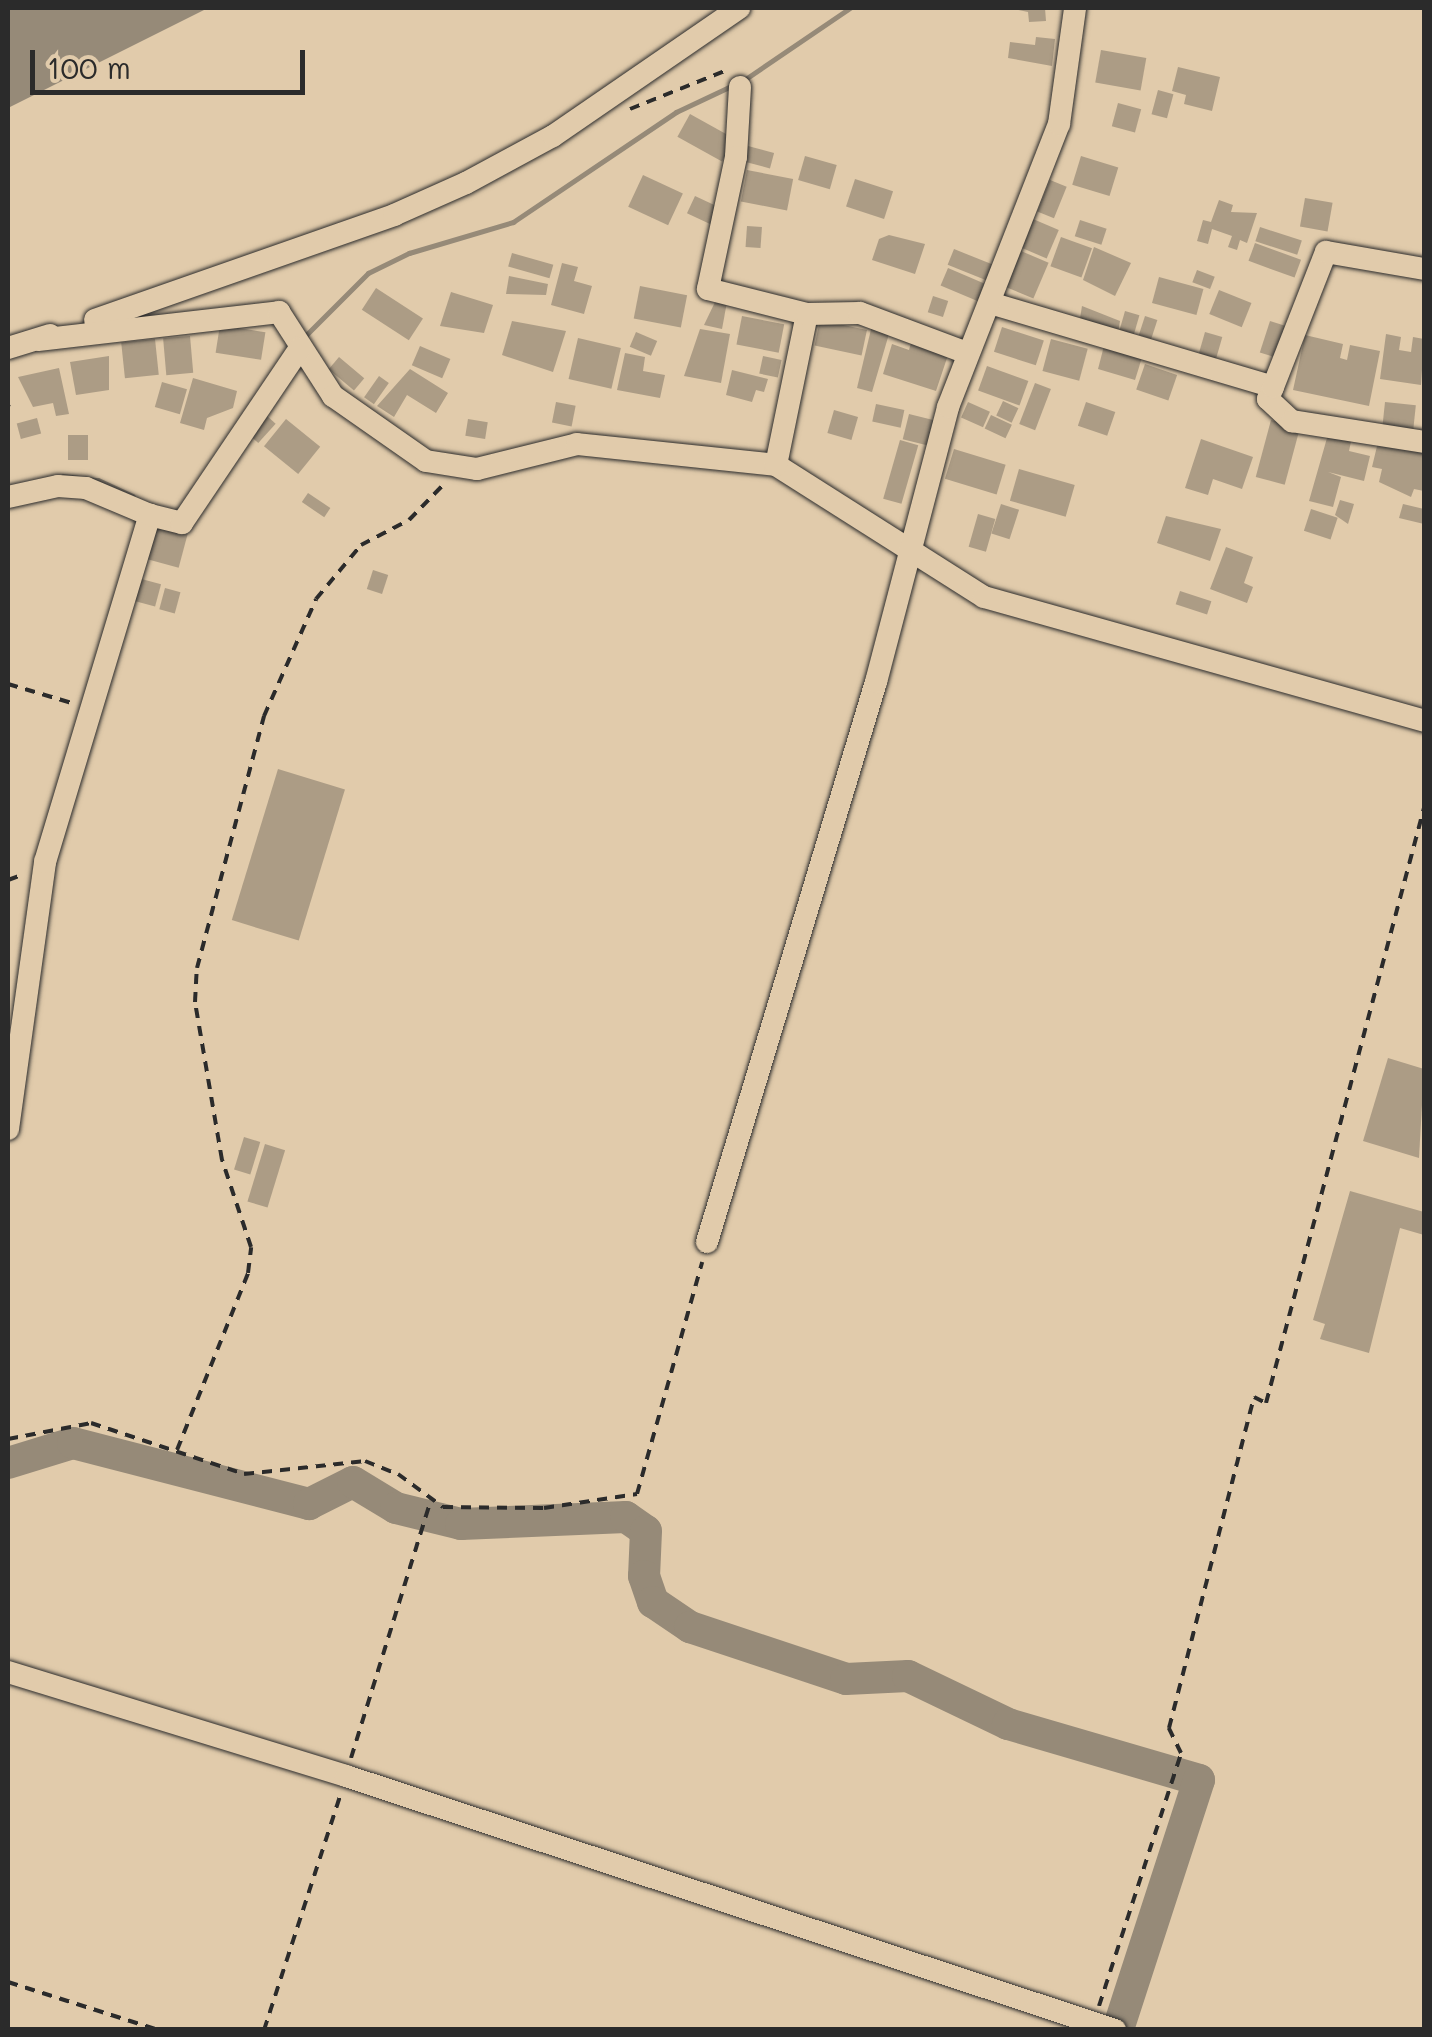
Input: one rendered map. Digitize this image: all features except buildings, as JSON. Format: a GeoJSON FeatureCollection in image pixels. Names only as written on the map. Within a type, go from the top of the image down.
{"type":"FeatureCollection","features":[{"type":"Feature","properties":{"kind":"street"},"geometry":{"type":"LineString","coordinates":[[8,348],[394,215],[466,183],[553,136],[740,8]]}},
{"type":"Feature","properties":{"kind":"street"},"geometry":{"type":"LineString","coordinates":[[708,1242],[967,354],[1058,128],[1075,8]]}},
{"type":"Feature","properties":{"kind":"street"},"geometry":{"type":"LineString","coordinates":[[738,82],[736,157],[708,289],[806,314],[860,313],[967,354]]}},
{"type":"Feature","properties":{"kind":"street"},"geometry":{"type":"LineString","coordinates":[[1424,269],[1326,252],[1268,399],[1292,421],[1424,442]]}},
{"type":"Feature","properties":{"kind":"street"},"geometry":{"type":"LineString","coordinates":[[990,303],[1273,387]]}},
{"type":"Feature","properties":{"kind":"street"},"geometry":{"type":"LineString","coordinates":[[38,340],[265,310],[279,312],[333,396],[392,443],[426,461],[476,469],[577,444],[776,465],[984,597],[1424,721]]}},
{"type":"Feature","properties":{"kind":"street"},"geometry":{"type":"LineString","coordinates":[[776,465],[806,314]]}},
{"type":"Feature","properties":{"kind":"street"},"geometry":{"type":"LineString","coordinates":[[8,497],[61,478],[116,497],[150,515],[182,523],[213,460],[297,343]]}},
{"type":"Feature","properties":{"kind":"street"},"geometry":{"type":"LineString","coordinates":[[8,1129],[46,862],[150,515]]}},
{"type":"Feature","properties":{"kind":"street"},"geometry":{"type":"LineString","coordinates":[[8,1672],[346,1776],[1101,2025]]}},
{"type":"Feature","properties":{"kind":"path"},"geometry":{"type":"LineString","coordinates":[[623,113],[730,69],[738,82]]}},
{"type":"Feature","properties":{"kind":"path"},"geometry":{"type":"LineString","coordinates":[[177,1450],[248,1273],[251,1246],[222,1160],[195,1002],[197,968],[264,716],[316,600],[361,545],[410,520],[432,498],[456,464]]}},
{"type":"Feature","properties":{"kind":"path"},"geometry":{"type":"LineString","coordinates":[[8,684],[91,708]]}},
{"type":"Feature","properties":{"kind":"path"},"geometry":{"type":"LineString","coordinates":[[1101,2025],[1181,1753],[1168,1728],[1254,1397],[1266,1403],[1424,808]]}},
{"type":"Feature","properties":{"kind":"path"},"geometry":{"type":"LineString","coordinates":[[8,1439],[91,1424],[244,1474],[365,1461],[398,1474],[443,1507],[544,1508],[636,1494],[708,1242]]}},
{"type":"Feature","properties":{"kind":"path"},"geometry":{"type":"LineString","coordinates":[[264,2030],[431,1500]]}},
{"type":"Feature","properties":{"kind":"path"},"geometry":{"type":"LineString","coordinates":[[8,1982],[158,2030]]}},
{"type":"Feature","properties":{"kind":"shaded area"},"geometry":{"type":"Polygon","coordinates":[[[8,8],[208,8],[8,108],[8,8]]]}},
{"type":"Feature","properties":{"kind":"waterway"},"geometry":{"type":"LineString","coordinates":[[741,82],[850,8]]}},
{"type":"Feature","properties":{"kind":"waterway"},"geometry":{"type":"LineString","coordinates":[[303,338],[368,273],[409,253],[513,222],[676,112],[731,86]]}},
{"type":"Feature","properties":{"kind":"waterway"},"geometry":{"type":"LineString","coordinates":[[63,476],[98,480],[133,496]]}},
{"type":"Feature","properties":{"kind":"waterway"},"geometry":{"type":"LineString","coordinates":[[8,1463],[73,1443],[309,1504],[353,1482],[396,1508],[461,1524],[626,1517],[646,1531],[644,1576],[653,1602],[690,1627],[846,1679],[908,1676],[1008,1724],[1199,1780],[1118,2030]]}}]}
